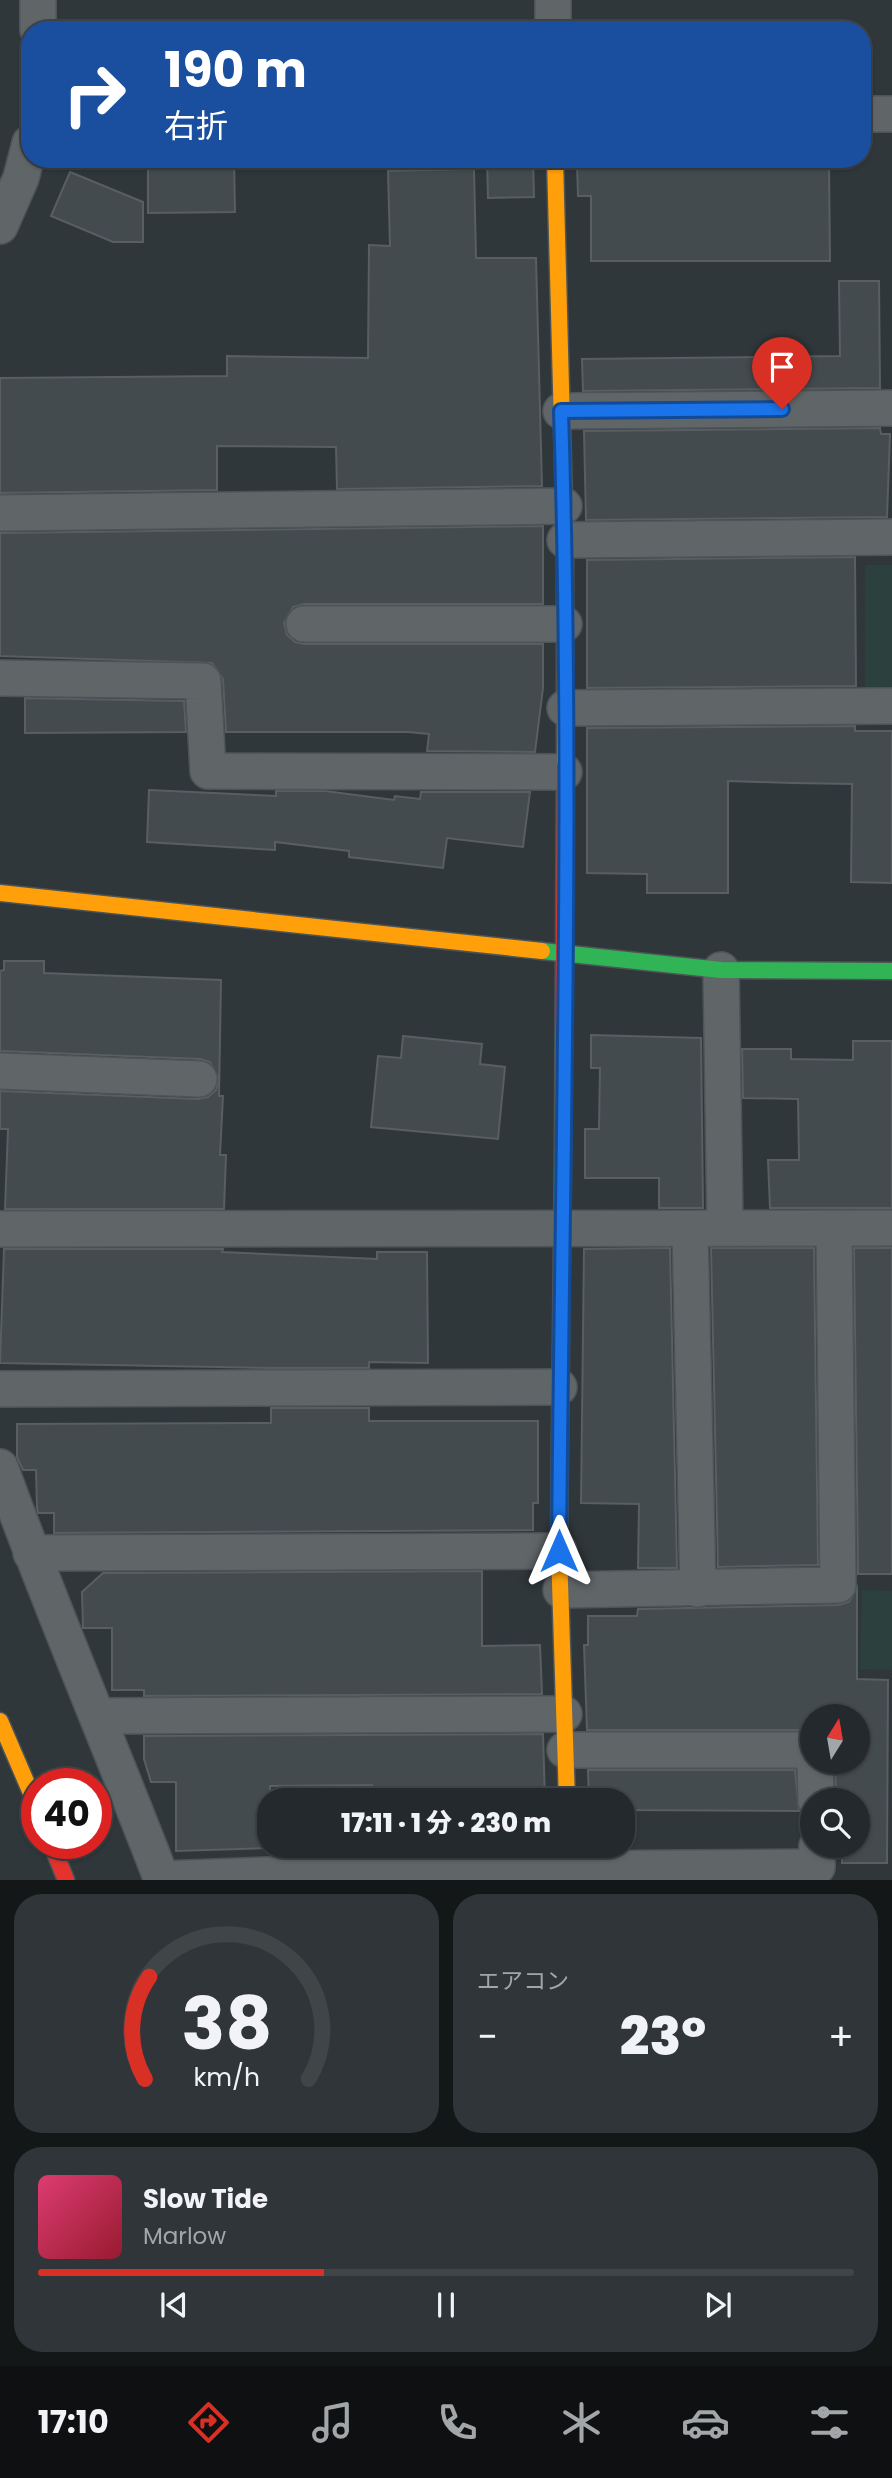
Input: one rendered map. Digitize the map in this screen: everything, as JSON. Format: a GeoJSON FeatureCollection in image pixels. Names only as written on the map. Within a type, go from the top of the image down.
{"type":"FeatureCollection","features":[{"type":"Feature","properties":{"kind":"main road"},"geometry":{"type":"LineString","coordinates":[[555,168],[565,523],[565,955],[559,1551],[566,1788]]}},
{"type":"Feature","properties":{"kind":"main road"},"geometry":{"type":"LineString","coordinates":[[0,893],[721,970],[892,971]]}},
{"type":"Feature","properties":{"kind":"main road"},"geometry":{"type":"LineString","coordinates":[[0,1721],[21,1770]]}},
{"type":"Feature","properties":{"kind":"main road"},"geometry":{"type":"LineString","coordinates":[[57,1859],[66,1880]]}},
{"type":"Feature","properties":{"kind":"street"},"geometry":{"type":"LineString","coordinates":[[38,0],[38,21]]}},
{"type":"Feature","properties":{"kind":"street"},"geometry":{"type":"LineString","coordinates":[[553,0],[553,21]]}},
{"type":"Feature","properties":{"kind":"street"},"geometry":{"type":"LineString","coordinates":[[871,114],[892,114]]}},
{"type":"Feature","properties":{"kind":"street"},"geometry":{"type":"LineString","coordinates":[[0,226],[24,168]]}},
{"type":"Feature","properties":{"kind":"street"},"geometry":{"type":"LineString","coordinates":[[561,411],[892,408]]}},
{"type":"Feature","properties":{"kind":"street"},"geometry":{"type":"LineString","coordinates":[[0,513],[565,523],[892,537]]}},
{"type":"Feature","properties":{"kind":"street"},"geometry":{"type":"LineString","coordinates":[[304,624],[564,624]]}},
{"type":"Feature","properties":{"kind":"street"},"geometry":{"type":"LineString","coordinates":[[0,678],[203,681],[208,771],[564,772]]}},
{"type":"Feature","properties":{"kind":"street"},"geometry":{"type":"LineString","coordinates":[[565,708],[892,706]]}},
{"type":"Feature","properties":{"kind":"street"},"geometry":{"type":"LineString","coordinates":[[721,970],[725,1227]]}},
{"type":"Feature","properties":{"kind":"street"},"geometry":{"type":"LineString","coordinates":[[0,1071],[199,1079]]}},
{"type":"Feature","properties":{"kind":"street"},"geometry":{"type":"LineString","coordinates":[[0,1229],[562,1231],[725,1227],[892,1228]]}},
{"type":"Feature","properties":{"kind":"street"},"geometry":{"type":"LineString","coordinates":[[690,1229],[698,1589]]}},
{"type":"Feature","properties":{"kind":"street"},"geometry":{"type":"LineString","coordinates":[[561,1590],[838,1585],[834,1229]]}},
{"type":"Feature","properties":{"kind":"street"},"geometry":{"type":"LineString","coordinates":[[0,1389],[559,1387]]}},
{"type":"Feature","properties":{"kind":"street"},"geometry":{"type":"LineString","coordinates":[[0,1467],[31,1553],[99,1716],[162,1879],[399,1875],[568,1865],[817,1867],[817,1858]]}},
{"type":"Feature","properties":{"kind":"street"},"geometry":{"type":"LineString","coordinates":[[31,1553],[559,1551]]}},
{"type":"Feature","properties":{"kind":"street"},"geometry":{"type":"LineString","coordinates":[[99,1716],[564,1714]]}},
{"type":"Feature","properties":{"kind":"street"},"geometry":{"type":"LineString","coordinates":[[565,1749],[800,1750]]}},
{"type":"Feature","properties":{"kind":"green space"},"geometry":{"type":"Polygon","coordinates":[[[865,565],[892,565],[892,689],[865,689],[865,565]]]}},
{"type":"Feature","properties":{"kind":"green space"},"geometry":{"type":"Polygon","coordinates":[[[862,1590],[892,1591],[892,1670],[860,1669],[862,1590]]]}},
{"type":"Feature","properties":{"kind":"building"},"geometry":{"type":"Polygon","coordinates":[[[148,168],[234,168],[235,212],[148,213],[148,168]]]}},
{"type":"Feature","properties":{"kind":"building"},"geometry":{"type":"Polygon","coordinates":[[[487,168],[533,168],[534,197],[488,198],[487,168]]]}},
{"type":"Feature","properties":{"kind":"building"},"geometry":{"type":"Polygon","coordinates":[[[577,168],[829,168],[830,261],[591,261],[591,196],[578,196],[577,168]]]}},
{"type":"Feature","properties":{"kind":"building"},"geometry":{"type":"Polygon","coordinates":[[[474,169],[476,258],[536,258],[542,486],[337,489],[336,447],[217,446],[217,490],[0,493],[0,378],[227,376],[227,356],[368,358],[369,245],[390,246],[388,171],[474,169]]]}},
{"type":"Feature","properties":{"kind":"building"},"geometry":{"type":"Polygon","coordinates":[[[70,172],[143,202],[143,242],[113,242],[51,216],[70,172]]]}},
{"type":"Feature","properties":{"kind":"building"},"geometry":{"type":"Polygon","coordinates":[[[839,281],[879,281],[880,388],[583,391],[582,359],[840,356],[839,281]]]}},
{"type":"Feature","properties":{"kind":"building"},"geometry":{"type":"Polygon","coordinates":[[[880,428],[881,434],[890,434],[887,517],[586,520],[584,431],[880,428]]]}},
{"type":"Feature","properties":{"kind":"building"},"geometry":{"type":"Polygon","coordinates":[[[543,526],[543,604],[304,604],[293,607],[284,623],[287,635],[295,642],[304,644],[543,644],[543,688],[535,752],[427,751],[429,734],[408,732],[226,732],[223,679],[212,663],[0,656],[0,533],[543,526]]]}},
{"type":"Feature","properties":{"kind":"building"},"geometry":{"type":"Polygon","coordinates":[[[855,557],[856,686],[587,688],[587,560],[855,557]]]}},
{"type":"Feature","properties":{"kind":"building"},"geometry":{"type":"Polygon","coordinates":[[[25,698],[184,701],[186,732],[25,733],[25,698]]]}},
{"type":"Feature","properties":{"kind":"building"},"geometry":{"type":"Polygon","coordinates":[[[855,726],[855,731],[892,731],[892,883],[851,882],[852,784],[728,781],[728,893],[647,893],[647,874],[587,873],[587,728],[855,726]]]}},
{"type":"Feature","properties":{"kind":"building"},"geometry":{"type":"Polygon","coordinates":[[[149,790],[276,796],[276,791],[325,791],[394,800],[395,796],[420,799],[421,792],[530,792],[523,847],[447,838],[443,868],[349,857],[349,851],[275,842],[275,850],[147,842],[149,790]]]}},
{"type":"Feature","properties":{"kind":"building"},"geometry":{"type":"Polygon","coordinates":[[[4,961],[44,961],[44,973],[221,980],[219,1096],[223,1096],[220,1155],[226,1155],[224,1209],[5,1209],[8,1129],[0,1129],[0,1091],[198,1099],[208,1097],[216,1090],[219,1079],[210,1062],[200,1059],[0,1051],[0,971],[4,970],[4,961]]]}},
{"type":"Feature","properties":{"kind":"building"},"geometry":{"type":"Polygon","coordinates":[[[591,1035],[701,1038],[703,1208],[659,1208],[659,1178],[585,1178],[585,1129],[599,1129],[600,1068],[591,1068],[591,1035]]]}},
{"type":"Feature","properties":{"kind":"building"},"geometry":{"type":"Polygon","coordinates":[[[403,1036],[482,1044],[480,1064],[505,1067],[498,1139],[371,1127],[378,1056],[401,1058],[403,1036]]]}},
{"type":"Feature","properties":{"kind":"building"},"geometry":{"type":"Polygon","coordinates":[[[853,1041],[892,1041],[892,1208],[770,1208],[768,1160],[799,1160],[798,1099],[743,1098],[742,1049],[791,1049],[791,1059],[853,1060],[853,1041]]]}},
{"type":"Feature","properties":{"kind":"building"},"geometry":{"type":"Polygon","coordinates":[[[670,1248],[677,1568],[638,1568],[639,1504],[581,1503],[584,1249],[670,1248]]]}},
{"type":"Feature","properties":{"kind":"building"},"geometry":{"type":"Polygon","coordinates":[[[711,1248],[814,1248],[818,1565],[718,1567],[711,1248]]]}},
{"type":"Feature","properties":{"kind":"building"},"geometry":{"type":"Polygon","coordinates":[[[854,1248],[892,1248],[892,1574],[858,1574],[854,1248]]]}},
{"type":"Feature","properties":{"kind":"building"},"geometry":{"type":"Polygon","coordinates":[[[4,1249],[223,1249],[222,1252],[377,1259],[377,1252],[427,1252],[428,1363],[369,1362],[369,1368],[271,1368],[0,1363],[4,1249]]]}},
{"type":"Feature","properties":{"kind":"building"},"geometry":{"type":"Polygon","coordinates":[[[271,1408],[369,1408],[369,1421],[538,1421],[538,1503],[533,1503],[533,1530],[54,1533],[54,1513],[38,1513],[36,1470],[23,1470],[17,1457],[17,1424],[271,1423],[271,1408]]]}},
{"type":"Feature","properties":{"kind":"building"},"geometry":{"type":"Polygon","coordinates":[[[482,1571],[482,1646],[540,1645],[542,1694],[144,1696],[144,1690],[112,1690],[112,1628],[83,1628],[82,1592],[103,1573],[482,1571]]]}},
{"type":"Feature","properties":{"kind":"building"},"geometry":{"type":"Polygon","coordinates":[[[857,1588],[857,1679],[888,1680],[887,1863],[842,1863],[842,1858],[870,1858],[870,1788],[836,1788],[835,1774],[870,1774],[870,1704],[800,1704],[800,1730],[587,1730],[584,1645],[588,1645],[588,1616],[637,1616],[638,1609],[838,1605],[849,1602],[857,1588]]]}},
{"type":"Feature","properties":{"kind":"building"},"geometry":{"type":"Polygon","coordinates":[[[543,1734],[545,1788],[372,1788],[372,1785],[257,1788],[257,1848],[176,1851],[176,1782],[151,1782],[144,1759],[144,1736],[543,1734]]]}},
{"type":"Feature","properties":{"kind":"building"},"geometry":{"type":"Polygon","coordinates":[[[588,1770],[795,1770],[799,1811],[635,1810],[635,1788],[589,1788],[588,1770]]]}},
{"type":"Feature","properties":{"kind":"traffic: fast"},"geometry":{"type":"LineString","coordinates":[[542,951],[721,970],[892,971]]}},
{"type":"Feature","properties":{"kind":"traffic: fast"},"geometry":{"type":"LineString","coordinates":[[560,1434],[563,1150]]}},
{"type":"Feature","properties":{"kind":"traffic: slow"},"geometry":{"type":"LineString","coordinates":[[555,168],[565,540],[565,766]]}},
{"type":"Feature","properties":{"kind":"traffic: slow"},"geometry":{"type":"LineString","coordinates":[[0,893],[542,951]]}},
{"type":"Feature","properties":{"kind":"traffic: slow"},"geometry":{"type":"LineString","coordinates":[[560,1434],[559,1551],[567,1788]]}},
{"type":"Feature","properties":{"kind":"traffic: slow"},"geometry":{"type":"LineString","coordinates":[[0,1721],[21,1770]]}},
{"type":"Feature","properties":{"kind":"traffic: jam"},"geometry":{"type":"LineString","coordinates":[[563,1150],[565,766]]}},
{"type":"Feature","properties":{"kind":"traffic: jam"},"geometry":{"type":"LineString","coordinates":[[57,1859],[66,1880]]}},
{"type":"Feature","properties":{"kind":"route"},"geometry":{"type":"LineString","coordinates":[[559,1551],[565,955],[565,540],[561,411],[782,409]]}}]}
